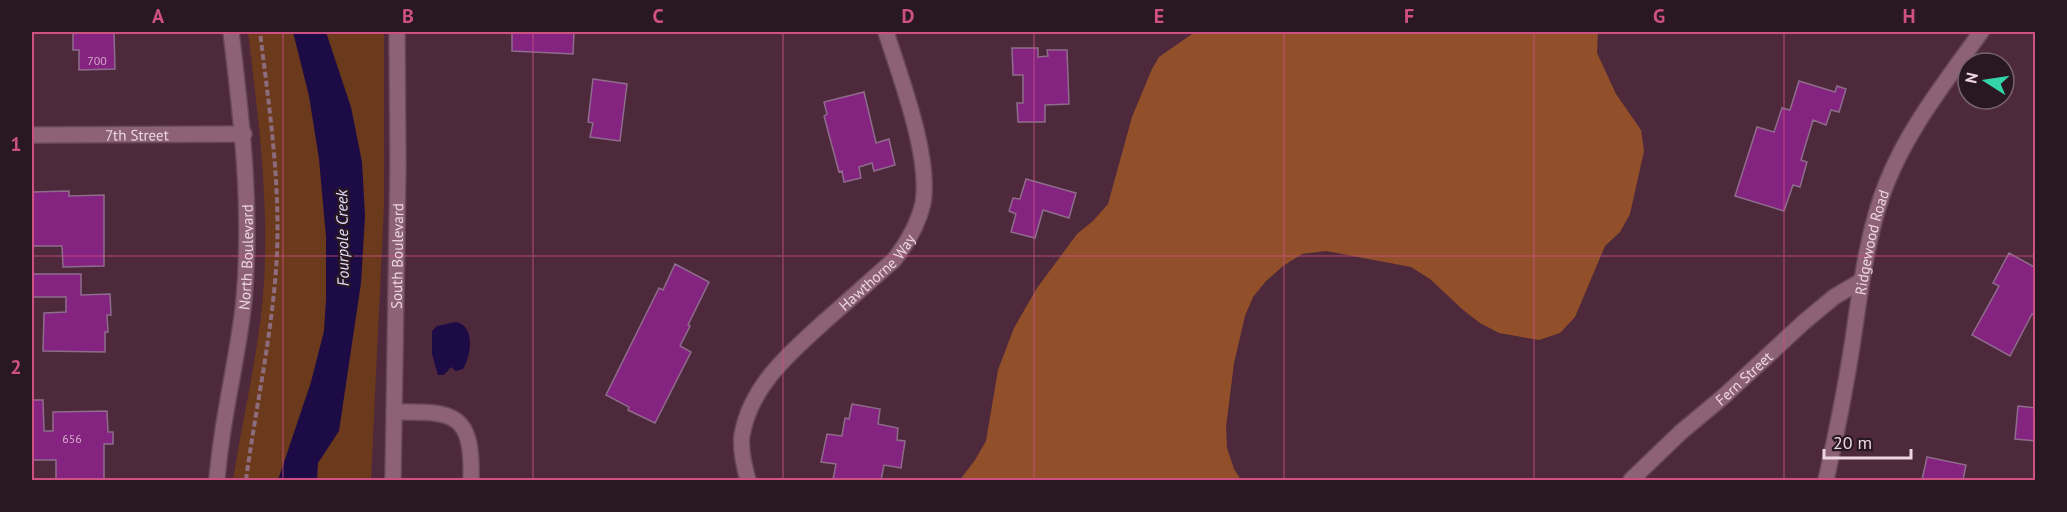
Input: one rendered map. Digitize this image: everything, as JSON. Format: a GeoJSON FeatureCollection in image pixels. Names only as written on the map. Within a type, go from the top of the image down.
{"type":"FeatureCollection","features":[{"type":"Feature","properties":{"kind":"street","name":"North Boulevard"},"geometry":{"type":"LineString","coordinates":[[217,480],[244,301],[247,249],[248,196],[244,134],[231,32]]}},
{"type":"Feature","properties":{"kind":"street","name":"South Boulevard"},"geometry":{"type":"LineString","coordinates":[[393,480],[398,166],[397,32]]}},
{"type":"Feature","properties":{"kind":"street","name":"Hawthorne Way"},"geometry":{"type":"LineString","coordinates":[[748,480],[742,460],[742,437],[748,413],[758,393],[779,363],[894,260],[908,242],[917,223],[923,201],[924,174],[912,116],[886,32]]}},
{"type":"Feature","properties":{"kind":"street","name":"Ridgewood Road"},"geometry":{"type":"LineString","coordinates":[[1826,480],[1847,378],[1861,281],[1886,182],[1918,120],[1981,32]]}},
{"type":"Feature","properties":{"kind":"street","name":"7th Street"},"geometry":{"type":"LineString","coordinates":[[32,135],[244,134]]}},
{"type":"Feature","properties":{"kind":"street","name":"Fern Street"},"geometry":{"type":"LineString","coordinates":[[1630,480],[1804,322],[1834,297],[1861,281]]}},
{"type":"Feature","properties":{"kind":"street"},"geometry":{"type":"LineString","coordinates":[[394,412],[437,412],[448,415],[461,423],[468,437],[471,480]]}},
{"type":"Feature","properties":{"kind":"shaded area"},"geometry":{"type":"Polygon","coordinates":[[[248,32],[384,32],[384,206],[371,480],[233,480],[259,332],[264,282],[264,188],[248,32]]]}},
{"type":"Feature","properties":{"kind":"shaded area"},"geometry":{"type":"Polygon","coordinates":[[[1193,32],[1598,32],[1597,53],[1616,94],[1641,130],[1644,151],[1630,214],[1620,232],[1605,246],[1575,317],[1560,333],[1539,340],[1499,333],[1480,323],[1430,279],[1411,267],[1326,251],[1302,254],[1283,266],[1253,297],[1245,316],[1234,363],[1226,427],[1227,448],[1234,469],[1241,480],[960,480],[986,441],[998,370],[1014,328],[1037,288],[1077,234],[1108,204],[1132,117],[1152,69],[1159,57],[1193,32]]]}},
{"type":"Feature","properties":{"kind":"water","name":"Fourpole Creek"},"geometry":{"type":"Polygon","coordinates":[[[293,32],[326,32],[351,107],[362,162],[365,216],[361,283],[339,431],[318,463],[317,480],[278,480],[311,382],[324,331],[326,299],[326,237],[319,159],[309,96],[293,32]]]}},
{"type":"Feature","properties":{"kind":"water"},"geometry":{"type":"Polygon","coordinates":[[[456,322],[467,329],[469,335],[470,349],[466,363],[463,369],[456,371],[451,367],[444,375],[438,375],[432,354],[432,331],[437,326],[456,322]]]}},
{"type":"Feature","properties":{"kind":"building"},"geometry":{"type":"Polygon","coordinates":[[[73,32],[114,32],[115,69],[79,70],[79,50],[73,50],[73,32]]]}},
{"type":"Feature","properties":{"kind":"building"},"geometry":{"type":"Polygon","coordinates":[[[512,32],[574,32],[573,54],[512,51],[512,32]]]}},
{"type":"Feature","properties":{"kind":"building"},"geometry":{"type":"Polygon","coordinates":[[[1012,48],[1038,48],[1038,57],[1048,56],[1047,50],[1067,50],[1069,104],[1045,105],[1045,122],[1018,122],[1017,103],[1023,103],[1023,75],[1013,75],[1012,48]]]}},
{"type":"Feature","properties":{"kind":"building"},"geometry":{"type":"Polygon","coordinates":[[[593,79],[627,84],[620,141],[590,137],[593,123],[588,122],[593,79]]]}},
{"type":"Feature","properties":{"kind":"building"},"geometry":{"type":"Polygon","coordinates":[[[1799,81],[1835,92],[1837,86],[1846,89],[1839,112],[1831,110],[1826,125],[1813,120],[1801,160],[1807,162],[1800,187],[1793,185],[1784,211],[1735,196],[1757,127],[1774,132],[1782,108],[1790,110],[1799,81]]]}},
{"type":"Feature","properties":{"kind":"building"},"geometry":{"type":"Polygon","coordinates":[[[864,92],[876,143],[889,139],[895,165],[874,171],[872,163],[859,167],[861,178],[844,182],[842,171],[839,172],[824,116],[827,114],[824,102],[864,92]]]}},
{"type":"Feature","properties":{"kind":"building"},"geometry":{"type":"Polygon","coordinates":[[[1026,179],[1076,193],[1069,218],[1043,210],[1035,238],[1011,232],[1016,214],[1009,211],[1013,198],[1020,199],[1026,179]]]}},
{"type":"Feature","properties":{"kind":"building"},"geometry":{"type":"Polygon","coordinates":[[[69,191],[69,196],[104,195],[104,266],[63,267],[62,246],[32,246],[32,192],[69,191]]]}},
{"type":"Feature","properties":{"kind":"building"},"geometry":{"type":"Polygon","coordinates":[[[2009,253],[2036,268],[2036,316],[2032,314],[2010,356],[1972,335],[1999,286],[1993,283],[2009,253]]]}},
{"type":"Feature","properties":{"kind":"building"},"geometry":{"type":"Polygon","coordinates":[[[675,264],[709,282],[680,346],[691,352],[655,423],[628,410],[629,407],[606,395],[659,288],[663,290],[675,264]]]}},
{"type":"Feature","properties":{"kind":"building"},"geometry":{"type":"Polygon","coordinates":[[[32,274],[81,274],[81,295],[110,294],[111,315],[107,315],[108,332],[105,332],[105,352],[43,351],[44,313],[66,312],[66,297],[32,297],[32,274]]]}},
{"type":"Feature","properties":{"kind":"building"},"geometry":{"type":"Polygon","coordinates":[[[32,400],[43,400],[44,431],[53,431],[53,412],[107,411],[108,432],[113,432],[113,444],[104,444],[104,480],[56,480],[56,460],[32,460],[32,400]]]}},
{"type":"Feature","properties":{"kind":"building"},"geometry":{"type":"Polygon","coordinates":[[[852,404],[880,409],[878,424],[898,428],[897,440],[905,441],[901,468],[884,465],[881,480],[833,480],[836,464],[821,462],[827,434],[842,436],[845,418],[849,419],[852,404]]]}},
{"type":"Feature","properties":{"kind":"building"},"geometry":{"type":"Polygon","coordinates":[[[2018,406],[2036,408],[2036,441],[2015,439],[2018,406]]]}},
{"type":"Feature","properties":{"kind":"building"},"geometry":{"type":"Polygon","coordinates":[[[1927,457],[1966,465],[1963,480],[1922,480],[1927,457]]]}}]}
